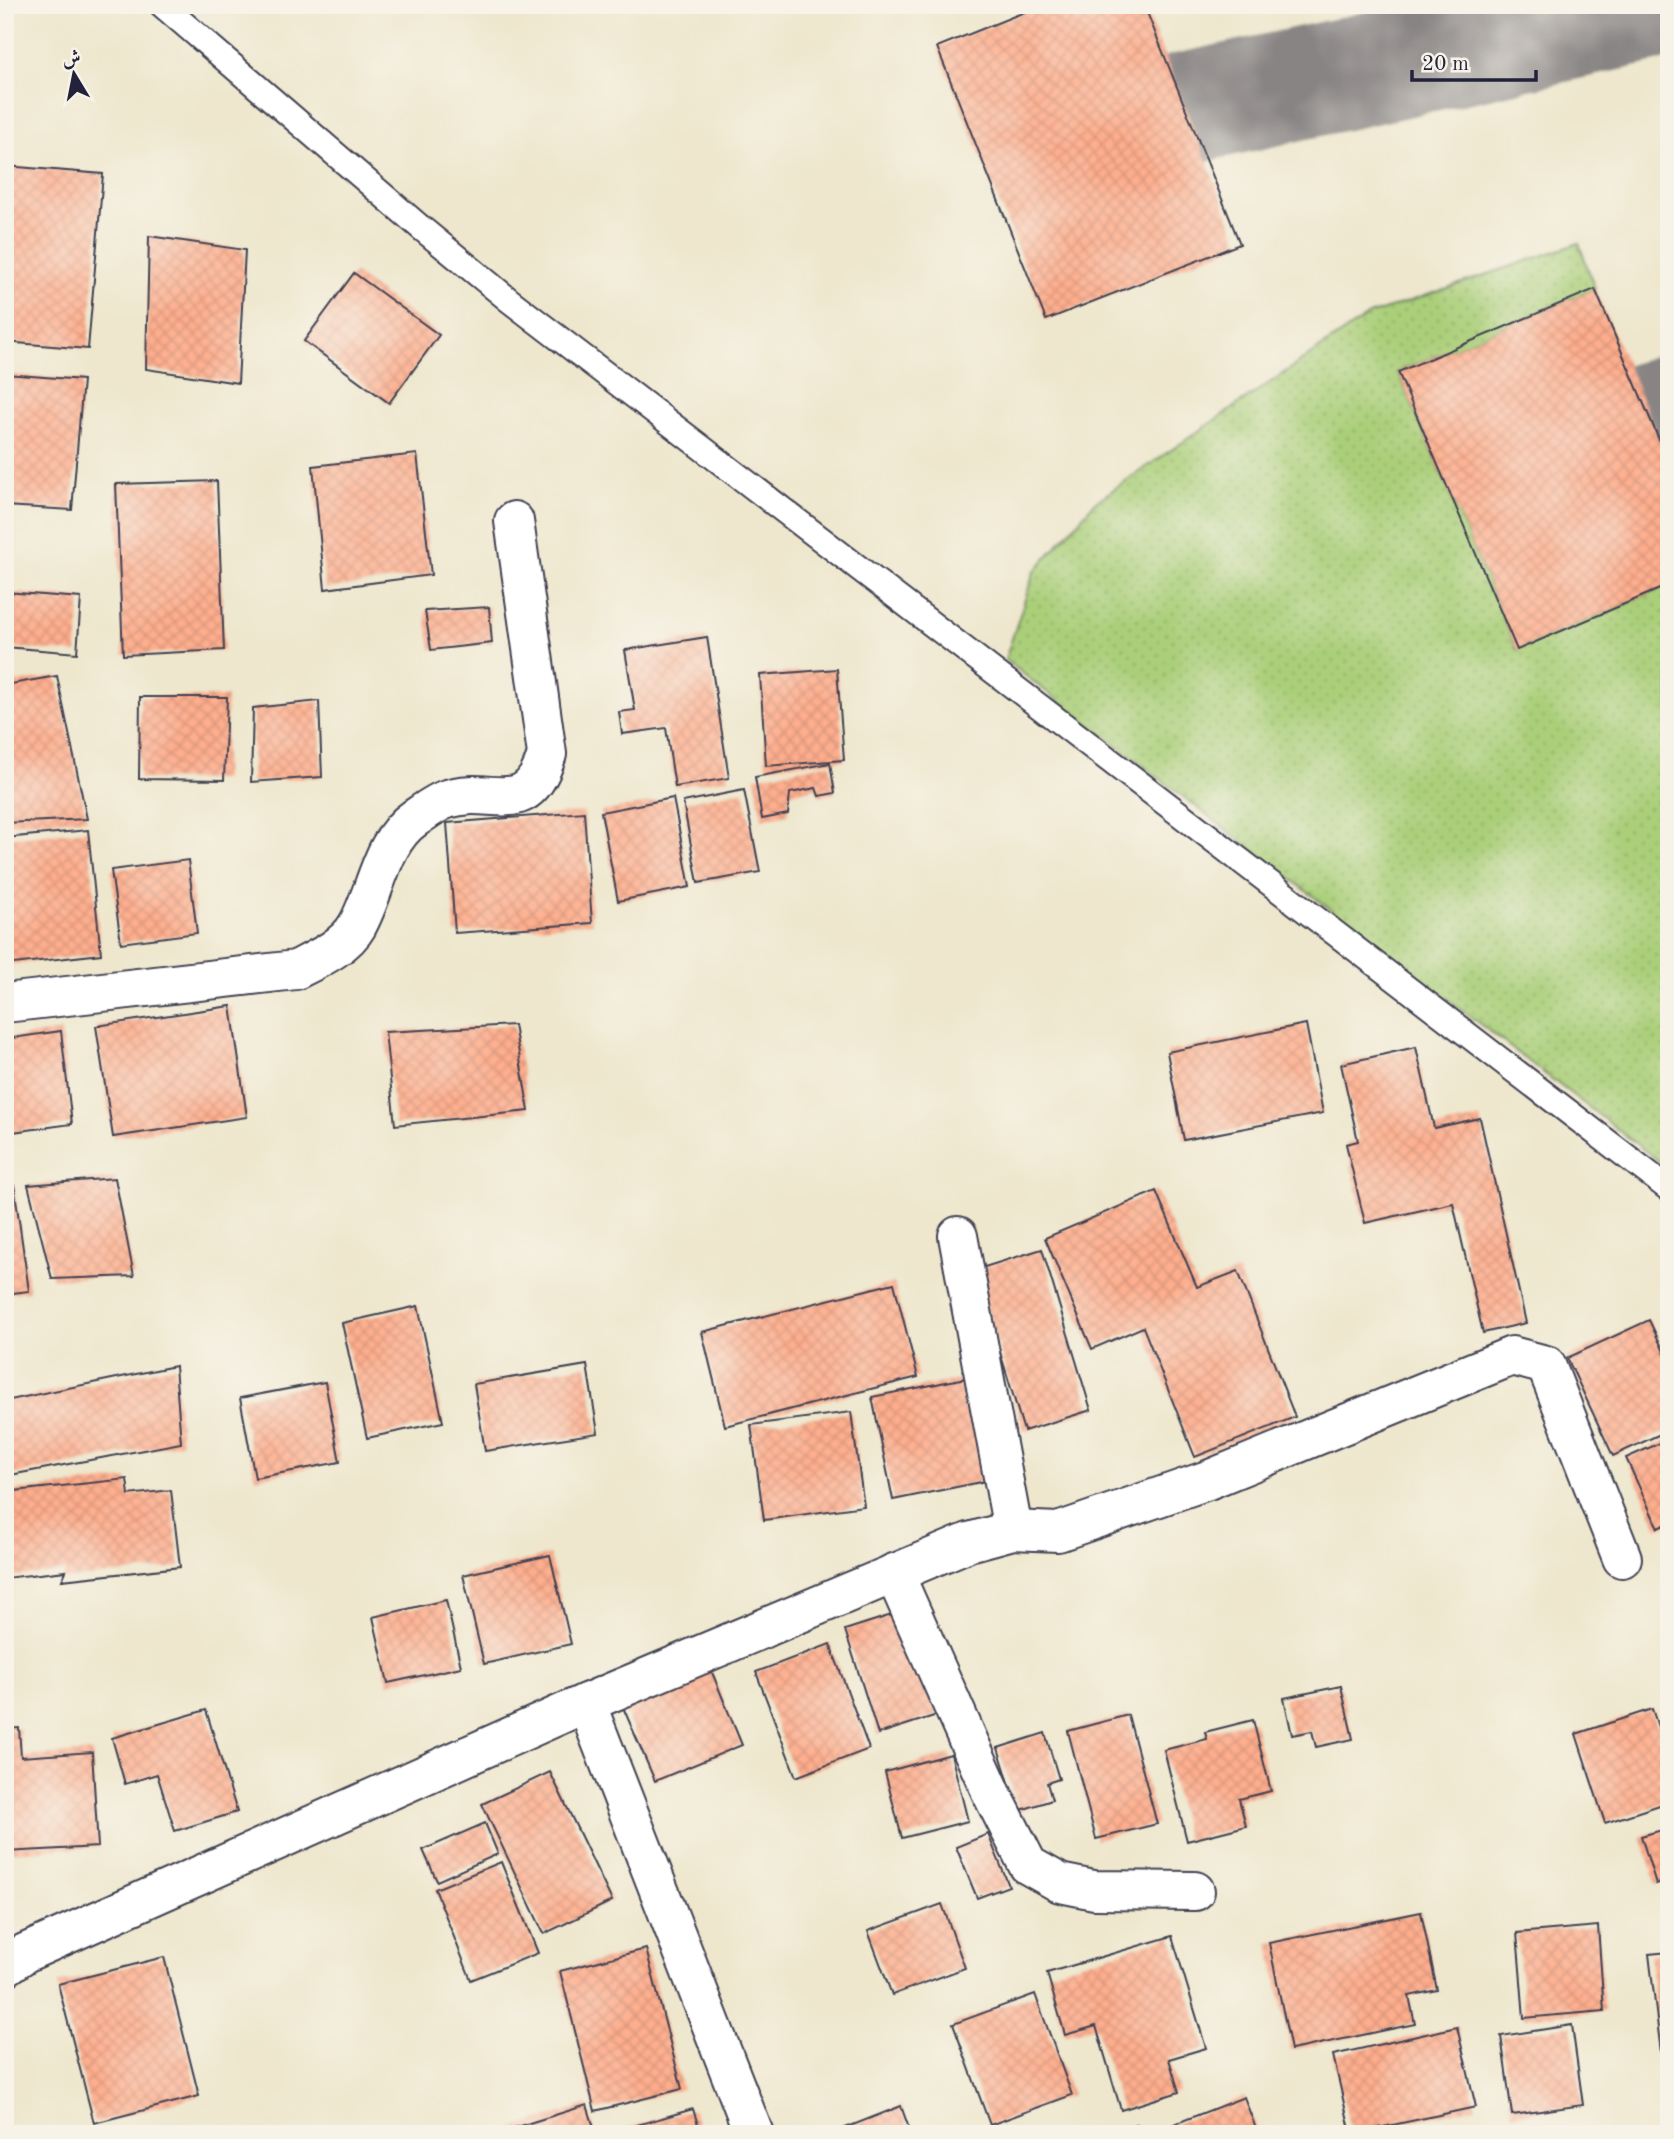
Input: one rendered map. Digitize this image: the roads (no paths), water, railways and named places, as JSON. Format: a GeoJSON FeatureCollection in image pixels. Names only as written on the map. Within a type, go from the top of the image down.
{"type":"FeatureCollection","features":[{"type":"Feature","properties":{"kind":"street"},"geometry":{"type":"LineString","coordinates":[[5,1003],[296,970],[333,950],[356,928],[392,844],[412,820],[448,799],[520,795],[535,784],[547,754],[514,521]]}},
{"type":"Feature","properties":{"kind":"street"},"geometry":{"type":"LineString","coordinates":[[958,1236],[1013,1530]]}},
{"type":"Feature","properties":{"kind":"street"},"geometry":{"type":"LineString","coordinates":[[5,1968],[25,1953],[586,1703],[969,1542],[1013,1530],[1058,1532],[1208,1480],[1512,1356],[1546,1365],[1622,1558]]}},
{"type":"Feature","properties":{"kind":"street"},"geometry":{"type":"LineString","coordinates":[[894,1573],[992,1794],[1028,1866],[1060,1883],[1094,1890],[1195,1891]]}},
{"type":"Feature","properties":{"kind":"street"},"geometry":{"type":"LineString","coordinates":[[586,1703],[754,2134]]}},
{"type":"Feature","properties":{"kind":"lane"},"geometry":{"type":"LineString","coordinates":[[162,5],[419,227],[509,300],[1669,1189]]}}]}
